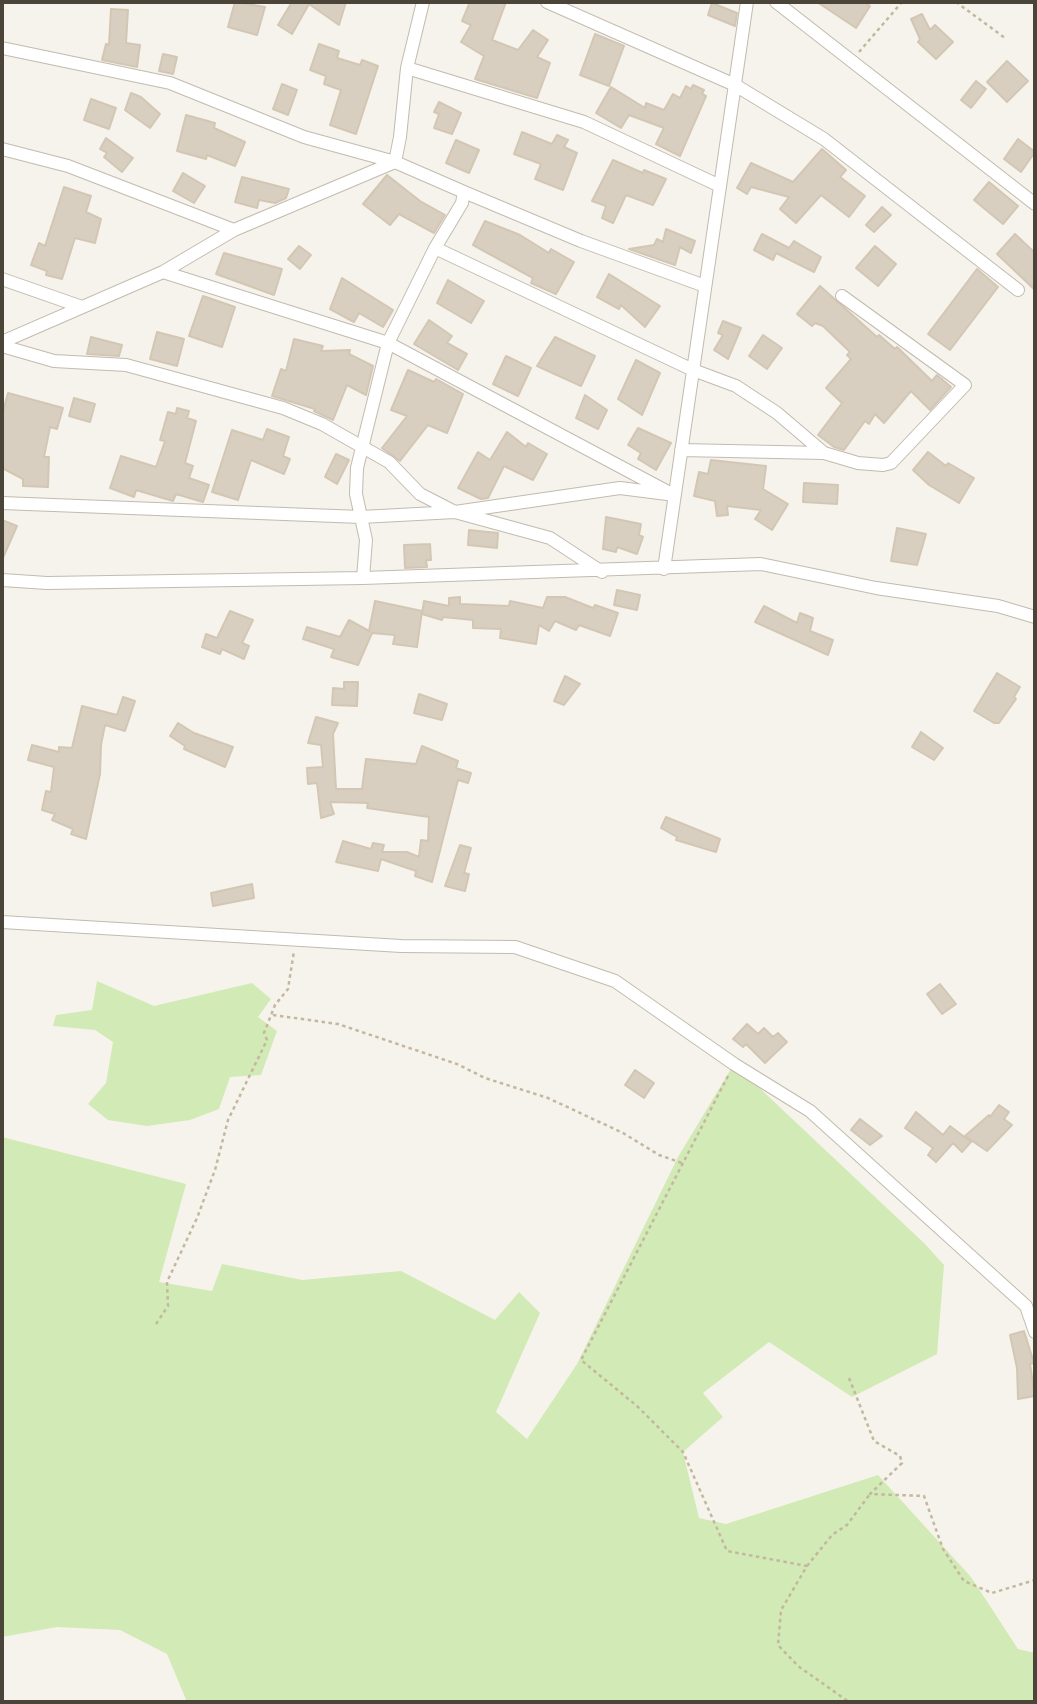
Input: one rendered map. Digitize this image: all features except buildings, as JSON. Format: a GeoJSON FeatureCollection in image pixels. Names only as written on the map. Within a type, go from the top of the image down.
{"type":"FeatureCollection","features":[{"type":"Feature","properties":{"kind":"street"},"geometry":{"type":"LineString","coordinates":[[395,162],[407,68],[423,2]]}},
{"type":"Feature","properties":{"kind":"street"},"geometry":{"type":"LineString","coordinates":[[547,2],[735,85],[824,139],[1018,290]]}},
{"type":"Feature","properties":{"kind":"street"},"geometry":{"type":"LineString","coordinates":[[664,569],[747,2]]}},
{"type":"Feature","properties":{"kind":"street"},"geometry":{"type":"LineString","coordinates":[[776,2],[1035,204]]}},
{"type":"Feature","properties":{"kind":"street"},"geometry":{"type":"LineString","coordinates":[[2,48],[170,83],[304,137],[395,162],[581,241],[705,286]]}},
{"type":"Feature","properties":{"kind":"street"},"geometry":{"type":"LineString","coordinates":[[407,68],[584,122],[720,186]]}},
{"type":"Feature","properties":{"kind":"street"},"geometry":{"type":"LineString","coordinates":[[2,149],[68,166],[234,230]]}},
{"type":"Feature","properties":{"kind":"street"},"geometry":{"type":"LineString","coordinates":[[2,344],[163,272],[234,230],[395,162]]}},
{"type":"Feature","properties":{"kind":"street"},"geometry":{"type":"LineString","coordinates":[[363,578],[366,540],[356,494],[358,468],[388,342],[435,248],[462,203],[464,192]]}},
{"type":"Feature","properties":{"kind":"street"},"geometry":{"type":"LineString","coordinates":[[435,248],[693,370],[736,386],[777,413],[824,453]]}},
{"type":"Feature","properties":{"kind":"street"},"geometry":{"type":"LineString","coordinates":[[163,272],[388,342],[674,495]]}},
{"type":"Feature","properties":{"kind":"street"},"geometry":{"type":"LineString","coordinates":[[2,279],[82,307]]}},
{"type":"Feature","properties":{"kind":"street"},"geometry":{"type":"LineString","coordinates":[[681,450],[824,453],[858,463],[891,463],[965,385],[842,296]]}},
{"type":"Feature","properties":{"kind":"street"},"geometry":{"type":"LineString","coordinates":[[2,344],[54,361],[126,365],[255,400],[322,424],[389,462],[420,494],[455,512],[551,538],[602,572]]}},
{"type":"Feature","properties":{"kind":"street"},"geometry":{"type":"LineString","coordinates":[[2,503],[361,517],[455,512],[620,488],[674,495]]}},
{"type":"Feature","properties":{"kind":"street"},"geometry":{"type":"LineString","coordinates":[[2,580],[47,583],[363,578],[602,572],[761,564],[876,588],[998,606],[1035,617]]}},
{"type":"Feature","properties":{"kind":"street"},"geometry":{"type":"LineString","coordinates":[[2,922],[295,941],[401,946],[515,947],[615,981],[734,1064],[810,1111],[923,1210],[1026,1306],[1035,1332]]}},
{"type":"Feature","properties":{"kind":"path"},"geometry":{"type":"LineString","coordinates":[[853,60],[902,2]]}},
{"type":"Feature","properties":{"kind":"path"},"geometry":{"type":"LineString","coordinates":[[956,2],[1005,38]]}},
{"type":"Feature","properties":{"kind":"path"},"geometry":{"type":"LineString","coordinates":[[156,1324],[168,1306],[167,1282],[197,1218],[228,1120],[267,1040],[264,1033],[275,1005],[288,989],[295,941]]}},
{"type":"Feature","properties":{"kind":"path"},"geometry":{"type":"LineString","coordinates":[[273,1015],[338,1024],[457,1064],[485,1078],[548,1098],[623,1133],[659,1155],[683,1163]]}},
{"type":"Feature","properties":{"kind":"path"},"geometry":{"type":"LineString","coordinates":[[734,1064],[581,1360],[637,1406],[683,1452],[727,1551],[807,1566]]}},
{"type":"Feature","properties":{"kind":"path"},"geometry":{"type":"LineString","coordinates":[[849,1378],[874,1441],[900,1456],[902,1463],[870,1494],[847,1525],[832,1535],[807,1566],[781,1611],[778,1644],[798,1666],[849,1702]]}},
{"type":"Feature","properties":{"kind":"path"},"geometry":{"type":"LineString","coordinates":[[870,1494],[924,1496],[943,1549],[964,1581],[992,1593],[1035,1580]]}},
{"type":"Feature","properties":{"kind":"green space"},"geometry":{"type":"Polygon","coordinates":[[[97,981],[154,1006],[252,983],[271,999],[258,1017],[277,1031],[261,1075],[230,1077],[219,1109],[190,1120],[147,1126],[108,1120],[88,1104],[106,1083],[113,1042],[95,1030],[53,1026],[56,1015],[92,1010],[97,981]]]}},
{"type":"Feature","properties":{"kind":"green space"},"geometry":{"type":"Polygon","coordinates":[[[734,1064],[944,1265],[937,1354],[852,1397],[769,1342],[703,1393],[723,1417],[683,1452],[699,1518],[726,1524],[878,1475],[971,1577],[1018,1649],[1035,1653],[1035,1702],[187,1702],[167,1654],[120,1630],[57,1627],[2,1637],[2,1137],[186,1184],[159,1282],[212,1291],[222,1264],[302,1280],[401,1271],[495,1320],[519,1292],[540,1313],[496,1412],[527,1439],[577,1364],[678,1157],[734,1064]]]}}]}
